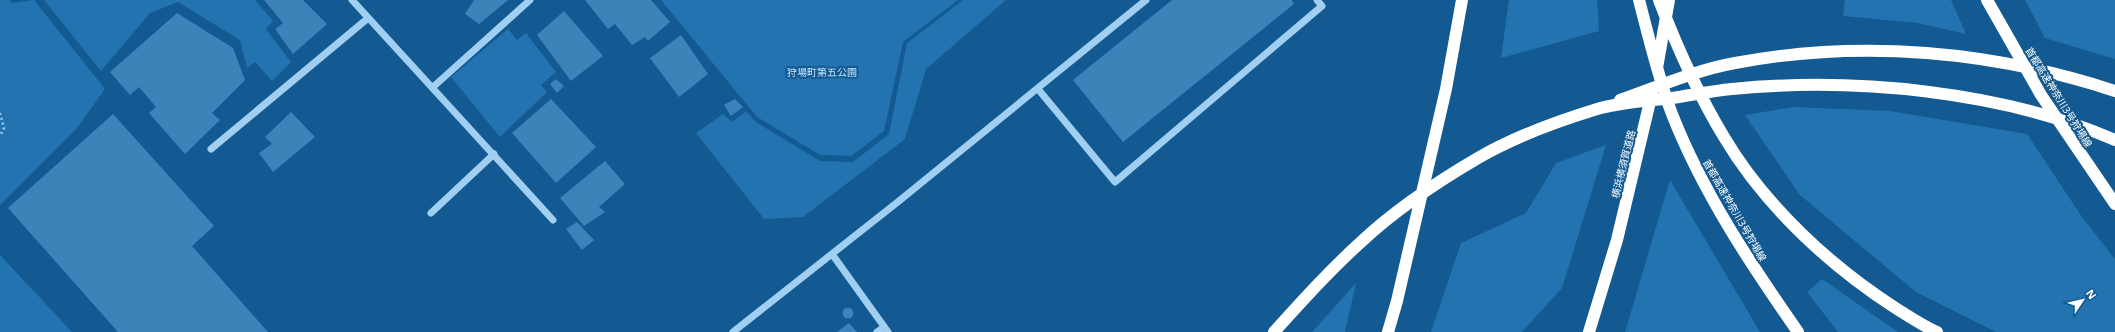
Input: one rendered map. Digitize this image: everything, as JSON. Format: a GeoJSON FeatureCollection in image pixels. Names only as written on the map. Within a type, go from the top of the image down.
{"type":"FeatureCollection","features":[{"type":"Feature","properties":{"kind":"highway"},"geometry":{"type":"LineString","coordinates":[[1388,332],[1397,301],[1446,89],[1462,0]]}},
{"type":"Feature","properties":{"kind":"highway","name":"首都高速神奈川3号狩場線"},"geometry":{"type":"LineString","coordinates":[[1639,0],[1654,60],[1672,113],[1692,161],[1721,214],[1758,273],[1798,332]]}},
{"type":"Feature","properties":{"kind":"highway"},"geometry":{"type":"LineString","coordinates":[[1659,0],[1696,87],[1724,138],[1760,188],[1807,240],[1864,288],[1936,332]]}},
{"type":"Feature","properties":{"kind":"highway","name":"横浜横須賀道路"},"geometry":{"type":"LineString","coordinates":[[1589,332],[1617,240],[1631,185],[1662,44],[1670,0]]}},
{"type":"Feature","properties":{"kind":"highway","name":"首都高速神奈川3号狩場線"},"geometry":{"type":"LineString","coordinates":[[1987,0],[2041,95],[2115,204]]}},
{"type":"Feature","properties":{"kind":"highway"},"geometry":{"type":"LineString","coordinates":[[1274,332],[1362,241],[1412,200],[1479,157],[1532,132],[1671,82],[1733,63],[1793,54],[1849,51],[1918,52],[1974,57],[2036,68],[2115,91]]}},
{"type":"Feature","properties":{"kind":"highway"},"geometry":{"type":"LineString","coordinates":[[1596,109],[1732,89],[1792,86],[1863,86],[1933,92],[1999,104],[2043,115],[2095,131],[2115,140]]}},
{"type":"Feature","properties":{"kind":"lane"},"geometry":{"type":"LineString","coordinates":[[352,0],[367,19],[433,87],[553,220]]}},
{"type":"Feature","properties":{"kind":"lane"},"geometry":{"type":"LineString","coordinates":[[433,87],[530,0]]}},
{"type":"Feature","properties":{"kind":"lane"},"geometry":{"type":"LineString","coordinates":[[733,332],[1038,89],[1146,0]]}},
{"type":"Feature","properties":{"kind":"lane"},"geometry":{"type":"LineString","coordinates":[[1038,89],[1115,182],[1322,6],[1317,0]]}},
{"type":"Feature","properties":{"kind":"lane"},"geometry":{"type":"LineString","coordinates":[[211,149],[367,19]]}},
{"type":"Feature","properties":{"kind":"lane"},"geometry":{"type":"LineString","coordinates":[[431,213],[494,154]]}},
{"type":"Feature","properties":{"kind":"lane"},"geometry":{"type":"LineString","coordinates":[[832,254],[886,329],[877,332]]}},
{"type":"Feature","properties":{"kind":"path"},"geometry":{"type":"LineString","coordinates":[[0,113],[4,128],[0,136]]}},
{"type":"Feature","properties":{"kind":"green space"},"geometry":{"type":"Polygon","coordinates":[[[0,0],[9,0],[12,3],[34,0],[105,89],[77,128],[0,205],[0,0]]]}},
{"type":"Feature","properties":{"kind":"green space"},"geometry":{"type":"Polygon","coordinates":[[[44,0],[255,0],[273,21],[266,29],[291,62],[272,81],[255,62],[247,68],[240,40],[178,2],[150,13],[101,71],[44,0]]]}},
{"type":"Feature","properties":{"kind":"green space","name":"狩場町第五公園"},"geometry":{"type":"Polygon","coordinates":[[[661,0],[958,0],[903,42],[884,131],[851,156],[820,155],[757,117],[661,0]]]}},
{"type":"Feature","properties":{"kind":"green space"},"geometry":{"type":"Polygon","coordinates":[[[963,0],[1006,0],[926,69],[905,139],[803,217],[764,219],[696,133],[723,114],[732,122],[746,111],[756,122],[820,161],[853,162],[889,134],[907,43],[963,0]]]}},
{"type":"Feature","properties":{"kind":"green space"},"geometry":{"type":"Polygon","coordinates":[[[1509,0],[1597,0],[1599,31],[1501,58],[1509,0]]]}},
{"type":"Feature","properties":{"kind":"green space"},"geometry":{"type":"Polygon","coordinates":[[[1845,0],[1951,0],[1966,34],[1917,23],[1843,16],[1845,0]]]}},
{"type":"Feature","properties":{"kind":"green space"},"geometry":{"type":"Polygon","coordinates":[[[2025,0],[2115,0],[2115,59],[2045,38],[2025,0]]]}},
{"type":"Feature","properties":{"kind":"green space"},"geometry":{"type":"Polygon","coordinates":[[[508,29],[517,40],[526,33],[556,72],[541,85],[547,92],[500,137],[451,77],[508,29]]]}},
{"type":"Feature","properties":{"kind":"green space"},"geometry":{"type":"Polygon","coordinates":[[[1794,107],[1890,111],[2027,134],[2082,217],[2115,259],[2115,332],[1996,332],[1916,292],[1800,195],[1745,115],[1794,107]]]}},
{"type":"Feature","properties":{"kind":"green space"},"geometry":{"type":"Polygon","coordinates":[[[1606,145],[1562,288],[1522,332],[1431,332],[1461,243],[1526,213],[1556,163],[1606,145]]]}},
{"type":"Feature","properties":{"kind":"green space"},"geometry":{"type":"Polygon","coordinates":[[[1670,180],[1760,332],[1625,332],[1670,180]]]}},
{"type":"Feature","properties":{"kind":"green space"},"geometry":{"type":"Polygon","coordinates":[[[0,255],[72,332],[0,332],[0,255]]]}},
{"type":"Feature","properties":{"kind":"green space"},"geometry":{"type":"Polygon","coordinates":[[[1822,279],[1898,332],[1838,332],[1807,292],[1822,279]]]}},
{"type":"Feature","properties":{"kind":"green space"},"geometry":{"type":"Polygon","coordinates":[[[1356,283],[1345,332],[1312,332],[1356,283]]]}},
{"type":"Feature","properties":{"kind":"building"},"geometry":{"type":"Polygon","coordinates":[[[264,0],[303,0],[327,24],[293,54],[275,29],[283,23],[264,0]]]}},
{"type":"Feature","properties":{"kind":"building"},"geometry":{"type":"Polygon","coordinates":[[[474,0],[508,0],[479,24],[465,14],[474,0]]]}},
{"type":"Feature","properties":{"kind":"building"},"geometry":{"type":"Polygon","coordinates":[[[585,0],[651,0],[670,22],[648,41],[645,37],[632,45],[615,24],[608,29],[585,0]]]}},
{"type":"Feature","properties":{"kind":"building"},"geometry":{"type":"Polygon","coordinates":[[[1172,0],[1292,0],[1294,4],[1123,142],[1073,80],[1172,0]]]}},
{"type":"Feature","properties":{"kind":"building"},"geometry":{"type":"Polygon","coordinates":[[[564,11],[603,56],[571,81],[537,35],[564,11]]]}},
{"type":"Feature","properties":{"kind":"building"},"geometry":{"type":"Polygon","coordinates":[[[177,13],[233,48],[245,80],[212,113],[220,120],[185,154],[149,113],[156,107],[139,87],[130,95],[110,72],[177,13]]]}},
{"type":"Feature","properties":{"kind":"building"},"geometry":{"type":"Polygon","coordinates":[[[681,35],[708,74],[679,97],[650,58],[681,35]]]}},
{"type":"Feature","properties":{"kind":"building"},"geometry":{"type":"Polygon","coordinates":[[[556,79],[564,86],[557,93],[550,84],[556,79]]]}},
{"type":"Feature","properties":{"kind":"building"},"geometry":{"type":"Polygon","coordinates":[[[551,99],[596,147],[556,183],[512,133],[551,99]]]}},
{"type":"Feature","properties":{"kind":"building"},"geometry":{"type":"Polygon","coordinates":[[[735,99],[743,107],[731,116],[724,105],[735,99]]]}},
{"type":"Feature","properties":{"kind":"building"},"geometry":{"type":"Polygon","coordinates":[[[291,112],[315,137],[273,172],[259,153],[272,144],[265,137],[291,112]]]}},
{"type":"Feature","properties":{"kind":"building"},"geometry":{"type":"Polygon","coordinates":[[[113,114],[214,226],[192,246],[268,332],[118,332],[8,208],[113,114]]]}},
{"type":"Feature","properties":{"kind":"building"},"geometry":{"type":"Polygon","coordinates":[[[605,161],[625,184],[599,207],[605,212],[584,226],[560,198],[605,161]]]}},
{"type":"Feature","properties":{"kind":"building"},"geometry":{"type":"Polygon","coordinates":[[[577,222],[594,240],[582,250],[566,229],[577,222]]]}},
{"type":"Feature","properties":{"kind":"building"},"geometry":{"type":"Polygon","coordinates":[[[848,307],[852,309],[854,313],[852,317],[848,319],[844,317],[842,313],[844,309],[848,307]]]}},
{"type":"Feature","properties":{"kind":"building"},"geometry":{"type":"Polygon","coordinates":[[[849,323],[857,332],[837,332],[849,323]]]}}]}
